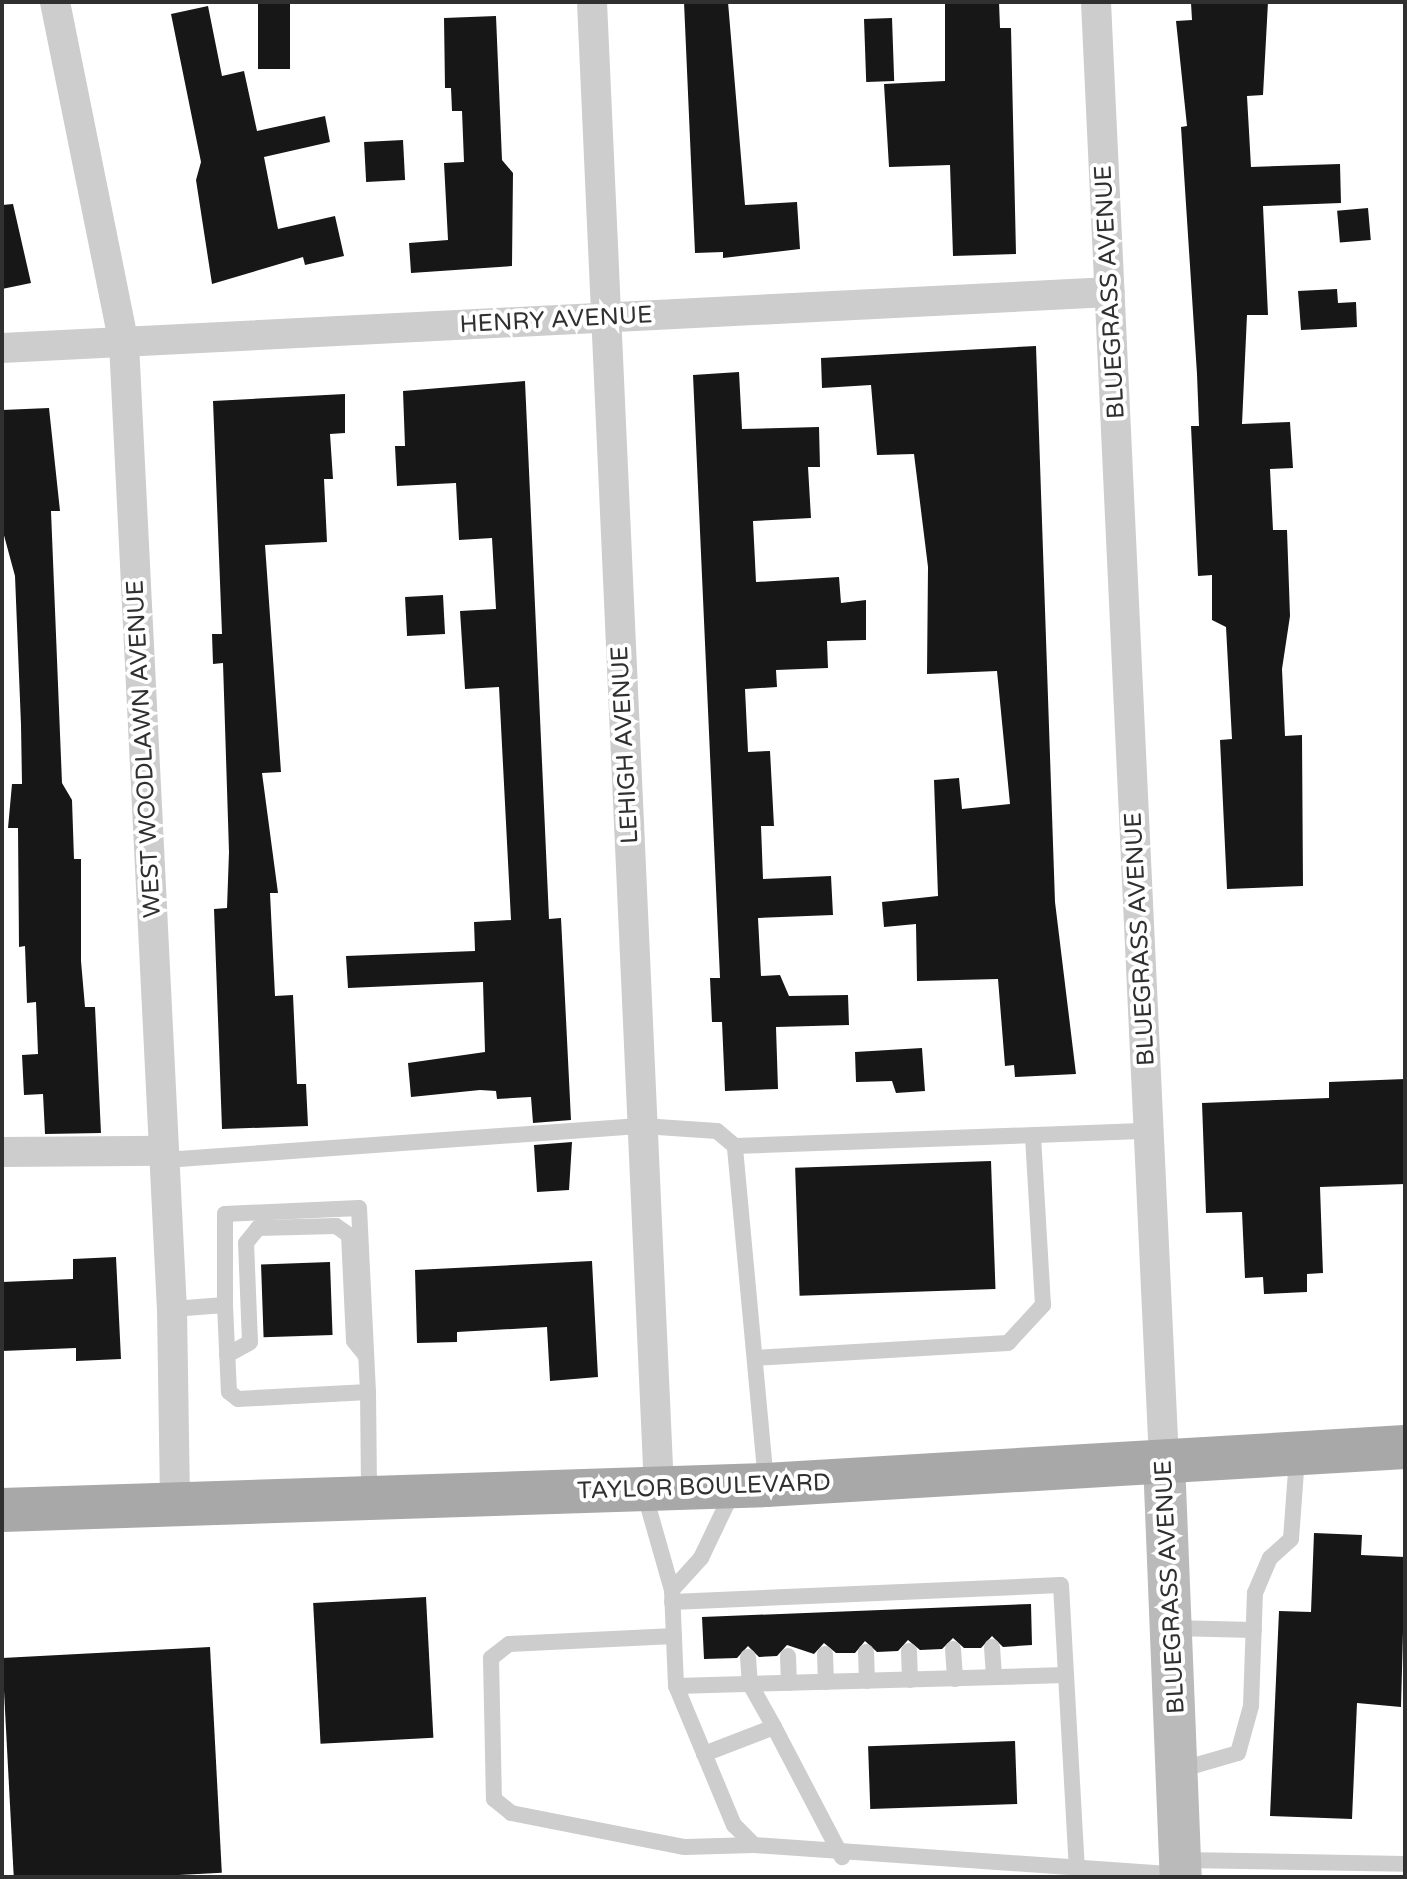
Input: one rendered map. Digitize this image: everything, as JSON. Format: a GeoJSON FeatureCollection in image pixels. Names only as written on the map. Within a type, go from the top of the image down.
{"type":"FeatureCollection","features":[{"type":"Feature","properties":{"kind":"main road","name":"TAYLOR BOULEVARD"},"geometry":{"type":"LineString","coordinates":[[2,1510],[751,1486],[1405,1447]]}},
{"type":"Feature","properties":{"kind":"street","name":"WEST WOODLAWN AVENUE"},"geometry":{"type":"LineString","coordinates":[[55,2],[124,343],[172,1309],[175,1503]]}},
{"type":"Feature","properties":{"kind":"street","name":"LEHIGH AVENUE"},"geometry":{"type":"LineString","coordinates":[[592,2],[643,1126],[651,1488]]}},
{"type":"Feature","properties":{"kind":"street","name":"BLUEGRASS AVENUE"},"geometry":{"type":"LineString","coordinates":[[1096,2],[1181,1871]]}},
{"type":"Feature","properties":{"kind":"street","name":"HENRY AVENUE"},"geometry":{"type":"LineString","coordinates":[[2,348],[1110,292]]}},
{"type":"Feature","properties":{"kind":"street"},"geometry":{"type":"LineString","coordinates":[[2,1152],[164,1156]]}},
{"type":"Feature","properties":{"kind":"lane"},"geometry":{"type":"LineString","coordinates":[[164,1156],[643,1126],[717,1131],[735,1146],[1148,1131]]}},
{"type":"Feature","properties":{"kind":"lane"},"geometry":{"type":"LineString","coordinates":[[755,1358],[1008,1343],[1043,1305],[1033,1135]]}},
{"type":"Feature","properties":{"kind":"lane"},"geometry":{"type":"LineString","coordinates":[[672,1596],[751,1486],[755,1358],[735,1146]]}},
{"type":"Feature","properties":{"kind":"lane"},"geometry":{"type":"LineString","coordinates":[[368,1392],[238,1399],[229,1392],[225,1214],[359,1208],[368,1392],[369,1497]]}},
{"type":"Feature","properties":{"kind":"lane"},"geometry":{"type":"LineString","coordinates":[[227,1355],[250,1342],[246,1243],[258,1228],[336,1226],[349,1235],[354,1341],[366,1356]]}},
{"type":"Feature","properties":{"kind":"lane"},"geometry":{"type":"LineString","coordinates":[[172,1309],[225,1305]]}},
{"type":"Feature","properties":{"kind":"lane"},"geometry":{"type":"LineString","coordinates":[[1177,1770],[1238,1753],[1251,1706],[1255,1593],[1270,1558],[1291,1539],[1297,1454]]}},
{"type":"Feature","properties":{"kind":"lane"},"geometry":{"type":"LineString","coordinates":[[651,1488],[672,1596],[676,1686],[734,1825],[754,1845]]}},
{"type":"Feature","properties":{"kind":"lane"},"geometry":{"type":"LineString","coordinates":[[672,1596],[745,1607],[907,1600],[951,1590],[989,1597],[1061,1585],[1077,1872]]}},
{"type":"Feature","properties":{"kind":"lane"},"geometry":{"type":"LineString","coordinates":[[951,1590],[951,1607]]}},
{"type":"Feature","properties":{"kind":"lane"},"geometry":{"type":"LineString","coordinates":[[1172,1628],[1254,1630]]}},
{"type":"Feature","properties":{"kind":"lane"},"geometry":{"type":"LineString","coordinates":[[674,1636],[509,1644],[491,1658],[494,1799],[511,1813],[685,1847],[754,1845],[842,1857],[1077,1872],[1405,1864]]}},
{"type":"Feature","properties":{"kind":"lane"},"geometry":{"type":"LineString","coordinates":[[992,1647],[994,1677]]}},
{"type":"Feature","properties":{"kind":"lane"},"geometry":{"type":"LineString","coordinates":[[953,1649],[955,1679]]}},
{"type":"Feature","properties":{"kind":"lane"},"geometry":{"type":"LineString","coordinates":[[909,1651],[910,1680]]}},
{"type":"Feature","properties":{"kind":"lane"},"geometry":{"type":"LineString","coordinates":[[866,1652],[867,1681]]}},
{"type":"Feature","properties":{"kind":"lane"},"geometry":{"type":"LineString","coordinates":[[825,1654],[826,1682]]}},
{"type":"Feature","properties":{"kind":"lane"},"geometry":{"type":"LineString","coordinates":[[788,1656],[789,1683]]}},
{"type":"Feature","properties":{"kind":"lane"},"geometry":{"type":"LineString","coordinates":[[748,1657],[750,1684],[842,1857]]}},
{"type":"Feature","properties":{"kind":"lane"},"geometry":{"type":"LineString","coordinates":[[676,1686],[1066,1675]]}},
{"type":"Feature","properties":{"kind":"lane"},"geometry":{"type":"LineString","coordinates":[[704,1754],[774,1727]]}},
{"type":"Feature","properties":{"kind":"building"},"geometry":{"type":"Polygon","coordinates":[[[258,2],[290,2],[290,69],[258,69],[258,2]]]}},
{"type":"Feature","properties":{"kind":"building"},"geometry":{"type":"Polygon","coordinates":[[[684,2],[728,2],[745,205],[797,202],[800,249],[723,258],[723,252],[695,253],[684,2]]]}},
{"type":"Feature","properties":{"kind":"building"},"geometry":{"type":"Polygon","coordinates":[[[945,2],[999,2],[1000,28],[1011,28],[1016,254],[953,256],[950,165],[889,167],[884,84],[945,81],[945,2]]]}},
{"type":"Feature","properties":{"kind":"building"},"geometry":{"type":"Polygon","coordinates":[[[1268,2],[1263,95],[1247,96],[1251,167],[1340,164],[1341,203],[1263,206],[1268,315],[1247,315],[1242,424],[1290,422],[1293,468],[1270,469],[1273,530],[1287,530],[1290,616],[1282,669],[1285,736],[1302,735],[1303,886],[1227,889],[1220,740],[1232,739],[1226,627],[1212,620],[1212,575],[1198,576],[1191,426],[1199,426],[1197,374],[1181,127],[1187,126],[1176,21],[1192,20],[1191,3],[1268,2]]]}},
{"type":"Feature","properties":{"kind":"building"},"geometry":{"type":"Polygon","coordinates":[[[208,6],[222,76],[244,71],[257,131],[325,116],[330,142],[264,157],[278,229],[335,216],[344,256],[305,265],[303,257],[212,284],[196,180],[201,162],[171,14],[208,6]]]}},
{"type":"Feature","properties":{"kind":"building"},"geometry":{"type":"Polygon","coordinates":[[[496,16],[502,160],[513,173],[512,266],[411,273],[409,243],[448,240],[444,163],[464,162],[462,111],[452,111],[451,88],[445,88],[444,18],[496,16]]]}},
{"type":"Feature","properties":{"kind":"building"},"geometry":{"type":"Polygon","coordinates":[[[892,18],[894,81],[866,82],[864,19],[892,18]]]}},
{"type":"Feature","properties":{"kind":"building"},"geometry":{"type":"Polygon","coordinates":[[[403,140],[405,180],[366,182],[364,142],[403,140]]]}},
{"type":"Feature","properties":{"kind":"building"},"geometry":{"type":"Polygon","coordinates":[[[13,204],[31,283],[2,289],[2,205],[13,204]]]}},
{"type":"Feature","properties":{"kind":"building"},"geometry":{"type":"Polygon","coordinates":[[[1368,208],[1371,240],[1340,243],[1337,211],[1368,208]]]}},
{"type":"Feature","properties":{"kind":"building"},"geometry":{"type":"Polygon","coordinates":[[[1337,289],[1338,303],[1356,302],[1357,327],[1301,330],[1298,291],[1337,289]]]}},
{"type":"Feature","properties":{"kind":"building"},"geometry":{"type":"Polygon","coordinates":[[[1036,346],[1055,902],[1076,1074],[1015,1077],[1014,1065],[1005,1066],[998,979],[917,981],[916,924],[884,927],[882,902],[938,896],[934,780],[959,778],[962,809],[1010,804],[997,671],[927,674],[928,567],[914,454],[877,455],[871,385],[822,388],[821,358],[1036,346]]]}},
{"type":"Feature","properties":{"kind":"building"},"geometry":{"type":"Polygon","coordinates":[[[739,372],[742,429],[819,427],[820,467],[808,467],[811,518],[753,521],[756,582],[839,577],[841,603],[866,600],[866,640],[827,641],[828,668],[776,670],[777,687],[745,689],[748,752],[770,751],[774,826],[761,826],[763,879],[831,876],[833,915],[758,918],[761,976],[780,975],[789,996],[848,995],[849,1025],[776,1027],[778,1089],[725,1091],[722,1022],[712,1022],[710,978],[720,978],[693,375],[739,372]]]}},
{"type":"Feature","properties":{"kind":"building"},"geometry":{"type":"Polygon","coordinates":[[[525,381],[549,919],[561,918],[571,1120],[533,1123],[531,1097],[497,1099],[496,1091],[480,1090],[411,1097],[408,1063],[485,1052],[483,982],[348,988],[346,956],[475,951],[474,922],[511,920],[499,687],[465,689],[460,611],[496,609],[492,538],[459,540],[456,483],[397,486],[395,446],[405,446],[403,391],[525,381]]]}},
{"type":"Feature","properties":{"kind":"building"},"geometry":{"type":"Polygon","coordinates":[[[345,394],[345,433],[330,434],[333,479],[324,479],[327,542],[265,545],[281,772],[262,773],[278,893],[270,893],[275,996],[293,995],[297,1084],[306,1084],[308,1126],[222,1129],[214,909],[227,908],[229,852],[223,663],[213,664],[212,634],[222,634],[213,401],[345,394]]]}},
{"type":"Feature","properties":{"kind":"building"},"geometry":{"type":"Polygon","coordinates":[[[49,408],[60,511],[51,511],[62,783],[72,800],[74,859],[81,859],[81,961],[85,1007],[95,1007],[101,1133],[45,1134],[43,1094],[24,1095],[22,1055],[38,1054],[36,1002],[27,1003],[25,946],[19,947],[18,828],[8,828],[12,784],[22,784],[15,576],[2,528],[2,410],[49,408]]]}},
{"type":"Feature","properties":{"kind":"building"},"geometry":{"type":"Polygon","coordinates":[[[443,595],[445,634],[407,636],[405,597],[443,595]]]}},
{"type":"Feature","properties":{"kind":"building"},"geometry":{"type":"Polygon","coordinates":[[[922,1048],[925,1091],[896,1093],[892,1081],[856,1082],[855,1052],[922,1048]]]}},
{"type":"Feature","properties":{"kind":"building"},"geometry":{"type":"Polygon","coordinates":[[[1405,1079],[1405,1184],[1320,1187],[1323,1273],[1307,1274],[1307,1292],[1264,1294],[1263,1277],[1245,1278],[1242,1212],[1206,1213],[1202,1103],[1329,1098],[1329,1082],[1405,1079]]]}},
{"type":"Feature","properties":{"kind":"building"},"geometry":{"type":"Polygon","coordinates":[[[572,1142],[569,1190],[537,1192],[534,1145],[572,1142]]]}},
{"type":"Feature","properties":{"kind":"building"},"geometry":{"type":"Polygon","coordinates":[[[991,1161],[995,1289],[800,1296],[795,1168],[991,1161]]]}},
{"type":"Feature","properties":{"kind":"building"},"geometry":{"type":"Polygon","coordinates":[[[116,1257],[121,1359],[76,1361],[76,1348],[2,1351],[2,1282],[73,1279],[73,1259],[116,1257]]]}},
{"type":"Feature","properties":{"kind":"building"},"geometry":{"type":"Polygon","coordinates":[[[592,1261],[598,1377],[550,1381],[547,1327],[457,1332],[457,1342],[417,1343],[415,1270],[592,1261]]]}},
{"type":"Feature","properties":{"kind":"building"},"geometry":{"type":"Polygon","coordinates":[[[330,1262],[333,1335],[264,1337],[261,1264],[330,1262]]]}},
{"type":"Feature","properties":{"kind":"building"},"geometry":{"type":"Polygon","coordinates":[[[1314,1533],[1362,1535],[1361,1555],[1405,1557],[1401,1707],[1357,1703],[1352,1819],[1270,1816],[1279,1611],[1311,1612],[1314,1533]]]}},
{"type":"Feature","properties":{"kind":"building"},"geometry":{"type":"Polygon","coordinates":[[[426,1597],[433,1738],[321,1744],[313,1603],[426,1597]]]}},
{"type":"Feature","properties":{"kind":"building"},"geometry":{"type":"Polygon","coordinates":[[[1031,1604],[1032,1645],[1003,1647],[992,1636],[981,1648],[964,1648],[953,1638],[942,1649],[920,1650],[908,1640],[898,1651],[877,1652],[865,1641],[855,1653],[836,1653],[824,1643],[814,1654],[787,1645],[777,1656],[759,1657],[748,1646],[737,1658],[704,1659],[702,1617],[1031,1604]]]}},
{"type":"Feature","properties":{"kind":"building"},"geometry":{"type":"Polygon","coordinates":[[[210,1647],[222,1873],[140,1877],[14,1877],[2,1658],[210,1647]]]}},
{"type":"Feature","properties":{"kind":"building"},"geometry":{"type":"Polygon","coordinates":[[[1015,1741],[1017,1804],[870,1809],[868,1746],[1015,1741]]]}}]}
